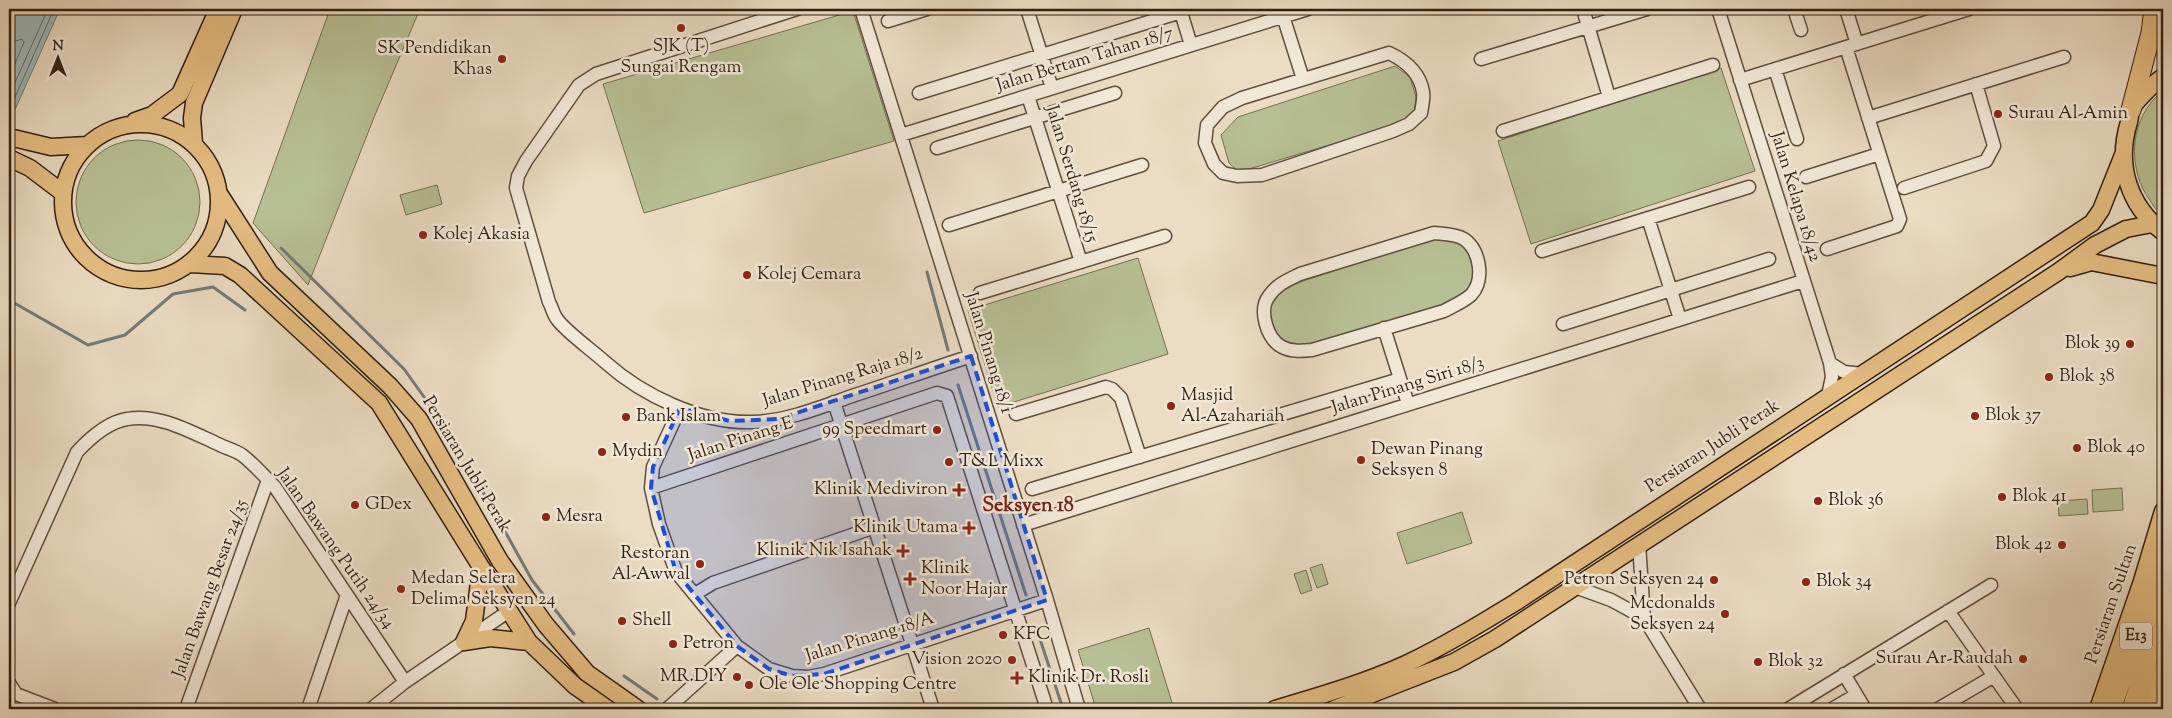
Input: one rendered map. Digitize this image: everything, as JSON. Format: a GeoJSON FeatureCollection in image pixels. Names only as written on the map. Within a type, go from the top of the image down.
{"type":"FeatureCollection","features":[{"type":"Feature","properties":{"kind":"highway"},"geometry":{"type":"LineString","coordinates":[[2131,110],[2151,33],[2154,9]]}},
{"type":"Feature","properties":{"kind":"highway","name":"E13"},"geometry":{"type":"LineString","coordinates":[[2111,709],[2163,563]]}},
{"type":"Feature","properties":{"kind":"highway","name":"E13"},"geometry":{"type":"LineString","coordinates":[[2132,709],[2163,612]]}},
{"type":"Feature","properties":{"kind":"main road"},"geometry":{"type":"LineString","coordinates":[[118,127],[138,124],[158,125],[177,132],[194,143],[207,158],[216,176],[220,195],[218,221],[207,244],[190,264],[167,276],[140,280],[114,276],[92,263],[74,243],[64,219],[63,193],[70,167],[87,145],[101,134],[118,127],[152,115],[180,94],[218,9]]}},
{"type":"Feature","properties":{"kind":"main road"},"geometry":{"type":"LineString","coordinates":[[194,143],[192,118],[194,103],[234,9]]}},
{"type":"Feature","properties":{"kind":"main road"},"geometry":{"type":"LineString","coordinates":[[2158,228],[2136,204],[2126,180],[2122,155],[2131,110],[2156,82],[2163,77]]}},
{"type":"Feature","properties":{"kind":"main road"},"geometry":{"type":"LineString","coordinates":[[9,137],[51,147],[87,145]]}},
{"type":"Feature","properties":{"kind":"main road","name":"Persiaran Jubli Perak"},"geometry":{"type":"LineString","coordinates":[[1275,709],[1335,691],[1405,664],[1465,633],[1863,374],[2092,223],[2101,210],[2122,155]]}},
{"type":"Feature","properties":{"kind":"main road"},"geometry":{"type":"LineString","coordinates":[[9,158],[30,168],[63,193]]}},
{"type":"Feature","properties":{"kind":"main road","name":"Persiaran Jubli Perak"},"geometry":{"type":"LineString","coordinates":[[220,195],[270,273],[390,386],[419,419],[500,561],[546,625],[587,673],[638,709]]}},
{"type":"Feature","properties":{"kind":"main road"},"geometry":{"type":"LineString","coordinates":[[1334,709],[1454,662],[1495,639],[2058,272],[2095,245],[2126,229],[2158,228]]}},
{"type":"Feature","properties":{"kind":"main road"},"geometry":{"type":"LineString","coordinates":[[2058,272],[2091,262],[2163,276]]}},
{"type":"Feature","properties":{"kind":"main road"},"geometry":{"type":"LineString","coordinates":[[190,264],[225,266],[240,275],[380,403],[529,642],[575,686],[608,709]]}},
{"type":"Feature","properties":{"kind":"main road","name":"Persiaran Sultan"},"geometry":{"type":"LineString","coordinates":[[2098,709],[2142,581],[2163,511]]}},
{"type":"Feature","properties":{"kind":"main road"},"geometry":{"type":"LineString","coordinates":[[500,561],[501,572],[511,593],[509,611]]}},
{"type":"Feature","properties":{"kind":"main road"},"geometry":{"type":"LineString","coordinates":[[464,642],[474,621],[481,567]]}},
{"type":"Feature","properties":{"kind":"main road"},"geometry":{"type":"LineString","coordinates":[[464,642],[490,638],[529,642]]}},
{"type":"Feature","properties":{"kind":"main road"},"geometry":{"type":"LineString","coordinates":[[2150,709],[2163,668]]}},
{"type":"Feature","properties":{"kind":"street","name":"Jalan Pinang Raja 18/2"},"geometry":{"type":"LineString","coordinates":[[797,9],[596,74],[584,80],[536,146],[518,176],[516,188],[549,302],[557,319],[616,372],[680,408],[704,416],[730,421],[754,422],[778,419],[971,356]]}},
{"type":"Feature","properties":{"kind":"street","name":"Jalan Pinang 18/1"},"geometry":{"type":"LineString","coordinates":[[861,9],[1047,600],[1079,709]]}},
{"type":"Feature","properties":{"kind":"street"},"geometry":{"type":"LineString","coordinates":[[888,21],[927,9]]}},
{"type":"Feature","properties":{"kind":"street"},"geometry":{"type":"LineString","coordinates":[[1027,9],[1052,88]]}},
{"type":"Feature","properties":{"kind":"street","name":"Jalan Bertam Tahan 18/7"},"geometry":{"type":"LineString","coordinates":[[901,135],[1308,9]]}},
{"type":"Feature","properties":{"kind":"street"},"geometry":{"type":"LineString","coordinates":[[1583,9],[1609,97]]}},
{"type":"Feature","properties":{"kind":"street"},"geometry":{"type":"LineString","coordinates":[[1481,59],[1646,9]]}},
{"type":"Feature","properties":{"kind":"street","name":"Jalan Kelapa 18/42"},"geometry":{"type":"LineString","coordinates":[[1718,9],[1830,362],[1832,377],[1828,395]]}},
{"type":"Feature","properties":{"kind":"street"},"geometry":{"type":"LineString","coordinates":[[1794,9],[1801,30]]}},
{"type":"Feature","properties":{"kind":"street"},"geometry":{"type":"LineString","coordinates":[[1827,249],[1897,226],[1900,219],[1868,118],[1851,46],[1846,9]]}},
{"type":"Feature","properties":{"kind":"street"},"geometry":{"type":"LineString","coordinates":[[1740,80],[1967,9]]}},
{"type":"Feature","properties":{"kind":"street"},"geometry":{"type":"LineString","coordinates":[[919,93],[1180,10],[1191,45]]}},
{"type":"Feature","properties":{"kind":"street"},"geometry":{"type":"LineString","coordinates":[[1283,16],[1303,79]]}},
{"type":"Feature","properties":{"kind":"street"},"geometry":{"type":"LineString","coordinates":[[1390,53],[1403,60],[1414,70],[1424,93],[1421,113],[1408,124],[1393,131],[1262,175],[1237,176],[1224,173],[1214,164],[1205,143],[1207,125],[1223,107],[1242,98],[1303,79],[1390,53]]}},
{"type":"Feature","properties":{"kind":"street"},"geometry":{"type":"LineString","coordinates":[[1868,118],[2064,56]]}},
{"type":"Feature","properties":{"kind":"street"},"geometry":{"type":"LineString","coordinates":[[1503,130],[1713,64]]}},
{"type":"Feature","properties":{"kind":"street"},"geometry":{"type":"LineString","coordinates":[[1775,69],[1797,138]]}},
{"type":"Feature","properties":{"kind":"street"},"geometry":{"type":"LineString","coordinates":[[1904,188],[1986,160],[1994,146],[1976,84]]}},
{"type":"Feature","properties":{"kind":"street"},"geometry":{"type":"LineString","coordinates":[[937,148],[1115,92]]}},
{"type":"Feature","properties":{"kind":"street","name":"Jalan Serdang 18/15"},"geometry":{"type":"LineString","coordinates":[[1028,96],[1081,262]]}},
{"type":"Feature","properties":{"kind":"street"},"geometry":{"type":"LineString","coordinates":[[1806,178],[1879,154]]}},
{"type":"Feature","properties":{"kind":"street"},"geometry":{"type":"LineString","coordinates":[[949,225],[1142,165]]}},
{"type":"Feature","properties":{"kind":"street"},"geometry":{"type":"LineString","coordinates":[[1542,251],[1749,187]]}},
{"type":"Feature","properties":{"kind":"street"},"geometry":{"type":"LineString","coordinates":[[1648,218],[1680,319]]}},
{"type":"Feature","properties":{"kind":"street"},"geometry":{"type":"LineString","coordinates":[[1434,233],[1463,238],[1477,256],[1480,268],[1478,281],[1472,294],[1459,304],[1444,311],[1384,328],[1312,350],[1297,352],[1281,346],[1273,338],[1266,323],[1263,310],[1268,297],[1280,284],[1295,277],[1434,233]]}},
{"type":"Feature","properties":{"kind":"street"},"geometry":{"type":"LineString","coordinates":[[980,293],[1165,236]]}},
{"type":"Feature","properties":{"kind":"street"},"geometry":{"type":"LineString","coordinates":[[1562,324],[1769,260]]}},
{"type":"Feature","properties":{"kind":"street","name":"Jalan Pinang Siri 18/3"},"geometry":{"type":"LineString","coordinates":[[1022,524],[1803,281]]}},
{"type":"Feature","properties":{"kind":"street"},"geometry":{"type":"LineString","coordinates":[[1384,328],[1408,404]]}},
{"type":"Feature","properties":{"kind":"street"},"geometry":{"type":"LineString","coordinates":[[1830,362],[1844,372],[1863,374]]}},
{"type":"Feature","properties":{"kind":"street"},"geometry":{"type":"LineString","coordinates":[[1032,489],[1400,379]]}},
{"type":"Feature","properties":{"kind":"street"},"geometry":{"type":"LineString","coordinates":[[1016,414],[1106,387],[1112,389],[1121,398],[1140,457]]}},
{"type":"Feature","properties":{"kind":"street","name":"Jalan Pinang E"},"geometry":{"type":"LineString","coordinates":[[651,488],[937,393],[947,396],[1015,610]]}},
{"type":"Feature","properties":{"kind":"street"},"geometry":{"type":"LineString","coordinates":[[834,402],[933,709]]}},
{"type":"Feature","properties":{"kind":"street","name":"Jalan Pinang 18/A"},"geometry":{"type":"LineString","coordinates":[[680,408],[653,467],[651,488],[659,524],[676,572],[737,646],[769,669],[792,676],[808,677],[824,674],[1047,600]]}},
{"type":"Feature","properties":{"kind":"street","name":"Jalan Bawang Putih 24/34"},"geometry":{"type":"LineString","coordinates":[[9,603],[77,452],[88,439],[106,428],[127,419],[152,420],[177,426],[242,455],[268,480],[405,682]]}},
{"type":"Feature","properties":{"kind":"street","name":"Jalan Bawang Besar 24/35"},"geometry":{"type":"LineString","coordinates":[[186,709],[268,480]]}},
{"type":"Feature","properties":{"kind":"street"},"geometry":{"type":"LineString","coordinates":[[695,594],[713,583],[875,527]]}},
{"type":"Feature","properties":{"kind":"street"},"geometry":{"type":"LineString","coordinates":[[1639,544],[1644,618],[1700,709]]}},
{"type":"Feature","properties":{"kind":"street"},"geometry":{"type":"LineString","coordinates":[[1788,709],[1991,585]]}},
{"type":"Feature","properties":{"kind":"street"},"geometry":{"type":"LineString","coordinates":[[1575,587],[1611,600],[1644,618]]}},
{"type":"Feature","properties":{"kind":"street"},"geometry":{"type":"LineString","coordinates":[[308,709],[347,596]]}},
{"type":"Feature","properties":{"kind":"street"},"geometry":{"type":"LineString","coordinates":[[1015,610],[1047,709]]}},
{"type":"Feature","properties":{"kind":"street"},"geometry":{"type":"LineString","coordinates":[[371,709],[405,682],[509,611]]}},
{"type":"Feature","properties":{"kind":"street"},"geometry":{"type":"LineString","coordinates":[[1948,611],[2016,709]]}},
{"type":"Feature","properties":{"kind":"street"},"geometry":{"type":"LineString","coordinates":[[667,709],[737,646]]}},
{"type":"Feature","properties":{"kind":"street"},"geometry":{"type":"LineString","coordinates":[[1844,674],[1865,709]]}},
{"type":"Feature","properties":{"kind":"street"},"geometry":{"type":"LineString","coordinates":[[1938,709],[1994,676]]}},
{"type":"Feature","properties":{"kind":"street"},"geometry":{"type":"LineString","coordinates":[[9,683],[16,694],[56,709]]}},
{"type":"Feature","properties":{"kind":"street"},"geometry":{"type":"LineString","coordinates":[[1832,709],[1856,695]]}},
{"type":"Feature","properties":{"kind":"highlighted area"},"geometry":{"type":"Polygon","coordinates":[[[971,356],[1047,600],[824,674],[792,676],[769,669],[737,646],[676,572],[651,488],[653,467],[680,408],[730,421],[778,419],[971,356]]]}},
{"type":"Feature","properties":{"kind":"green space"},"geometry":{"type":"Polygon","coordinates":[[[330,9],[420,9],[375,115],[308,285],[253,223],[330,9]]]}},
{"type":"Feature","properties":{"kind":"green space"},"geometry":{"type":"Polygon","coordinates":[[[853,11],[894,141],[644,213],[603,84],[853,11]]]}},
{"type":"Feature","properties":{"kind":"green space"},"geometry":{"type":"Polygon","coordinates":[[[1395,66],[1410,77],[1416,97],[1414,113],[1403,123],[1239,172],[1229,163],[1221,135],[1238,117],[1395,66]]]}},
{"type":"Feature","properties":{"kind":"green space"},"geometry":{"type":"Polygon","coordinates":[[[1721,68],[1755,171],[1531,244],[1498,141],[1721,68]]]}},
{"type":"Feature","properties":{"kind":"green space"},"geometry":{"type":"Polygon","coordinates":[[[2163,90],[2163,217],[2155,208],[2138,177],[2134,152],[2138,126],[2143,115],[2151,102],[2163,90]]]}},
{"type":"Feature","properties":{"kind":"green space"},"geometry":{"type":"Polygon","coordinates":[[[138,140],[162,144],[182,158],[196,178],[200,202],[196,226],[182,246],[162,260],[138,264],[114,260],[94,246],[80,226],[76,202],[80,178],[94,158],[114,144],[138,140]]]}},
{"type":"Feature","properties":{"kind":"green space"},"geometry":{"type":"Polygon","coordinates":[[[437,185],[442,204],[406,215],[400,195],[437,185]]]}},
{"type":"Feature","properties":{"kind":"green space"},"geometry":{"type":"Polygon","coordinates":[[[1433,238],[1457,242],[1468,251],[1474,271],[1469,290],[1458,300],[1308,346],[1287,343],[1275,333],[1268,310],[1272,299],[1282,288],[1433,238]]]}},
{"type":"Feature","properties":{"kind":"green space"},"geometry":{"type":"Polygon","coordinates":[[[1138,258],[1168,354],[998,407],[968,310],[1138,258]]]}},
{"type":"Feature","properties":{"kind":"green space"},"geometry":{"type":"Polygon","coordinates":[[[2122,488],[2123,510],[2093,512],[2092,490],[2122,488]]]}},
{"type":"Feature","properties":{"kind":"green space"},"geometry":{"type":"Polygon","coordinates":[[[2087,499],[2088,514],[2059,516],[2058,501],[2087,499]]]}},
{"type":"Feature","properties":{"kind":"green space"},"geometry":{"type":"Polygon","coordinates":[[[1462,512],[1472,543],[1407,564],[1397,533],[1462,512]]]}},
{"type":"Feature","properties":{"kind":"green space"},"geometry":{"type":"Polygon","coordinates":[[[1322,564],[1328,584],[1317,588],[1310,568],[1322,564]]]}},
{"type":"Feature","properties":{"kind":"green space"},"geometry":{"type":"Polygon","coordinates":[[[1306,570],[1312,590],[1301,594],[1294,574],[1306,570]]]}},
{"type":"Feature","properties":{"kind":"green space"},"geometry":{"type":"Polygon","coordinates":[[[1149,628],[1174,709],[1096,709],[1078,650],[1149,628]]]}},
{"type":"Feature","properties":{"kind":"water"},"geometry":{"type":"Polygon","coordinates":[[[17,9],[60,9],[9,123],[9,29],[17,9]]]}},
{"type":"Feature","properties":{"kind":"waterway"},"geometry":{"type":"LineString","coordinates":[[281,248],[404,369],[452,436]]}},
{"type":"Feature","properties":{"kind":"waterway"},"geometry":{"type":"LineString","coordinates":[[927,272],[948,350]]}},
{"type":"Feature","properties":{"kind":"waterway"},"geometry":{"type":"LineString","coordinates":[[9,300],[88,345],[125,335],[173,294],[213,287],[245,310]]}},
{"type":"Feature","properties":{"kind":"waterway"},"geometry":{"type":"LineString","coordinates":[[958,385],[1026,595]]}},
{"type":"Feature","properties":{"kind":"waterway"},"geometry":{"type":"LineString","coordinates":[[478,483],[532,580],[574,634]]}},
{"type":"Feature","properties":{"kind":"waterway"},"geometry":{"type":"LineString","coordinates":[[1037,630],[1063,709]]}},
{"type":"Feature","properties":{"kind":"waterway"},"geometry":{"type":"LineString","coordinates":[[624,676],[657,699]]}},
{"type":"Feature","properties":{"kind":"place","name":"SJK (T) Sungai Rengam"},"geometry":{"type":"Point","coordinates":[681,28]}},
{"type":"Feature","properties":{"kind":"place","name":"SK Pendidikan Khas"},"geometry":{"type":"Point","coordinates":[502,59]}},
{"type":"Feature","properties":{"kind":"place","name":"Surau Al-Amin"},"geometry":{"type":"Point","coordinates":[1998,114]}},
{"type":"Feature","properties":{"kind":"place","name":"Kolej Akasia"},"geometry":{"type":"Point","coordinates":[423,235]}},
{"type":"Feature","properties":{"kind":"place","name":"Kolej Cemara"},"geometry":{"type":"Point","coordinates":[747,275]}},
{"type":"Feature","properties":{"kind":"place","name":"Blok 39"},"geometry":{"type":"Point","coordinates":[2130,344]}},
{"type":"Feature","properties":{"kind":"place","name":"Blok 38"},"geometry":{"type":"Point","coordinates":[2049,377]}},
{"type":"Feature","properties":{"kind":"place","name":"Masjid Al-Azahariah"},"geometry":{"type":"Point","coordinates":[1171,406]}},
{"type":"Feature","properties":{"kind":"place","name":"Blok 37"},"geometry":{"type":"Point","coordinates":[1975,416]}},
{"type":"Feature","properties":{"kind":"place","name":"Bank Islam"},"geometry":{"type":"Point","coordinates":[626,417]}},
{"type":"Feature","properties":{"kind":"place","name":"99 Speedmart"},"geometry":{"type":"Point","coordinates":[937,430]}},
{"type":"Feature","properties":{"kind":"place","name":"Blok 40"},"geometry":{"type":"Point","coordinates":[2077,448]}},
{"type":"Feature","properties":{"kind":"place","name":"Mydin"},"geometry":{"type":"Point","coordinates":[602,452]}},
{"type":"Feature","properties":{"kind":"place","name":"Dewan Pinang Seksyen 8"},"geometry":{"type":"Point","coordinates":[1361,460]}},
{"type":"Feature","properties":{"kind":"place","name":"T&L Mixx"},"geometry":{"type":"Point","coordinates":[949,462]}},
{"type":"Feature","properties":{"kind":"place","name":"Klinik Mediviron"},"geometry":{"type":"Point","coordinates":[959,490]}},
{"type":"Feature","properties":{"kind":"place","name":"Blok 41"},"geometry":{"type":"Point","coordinates":[2002,497]}},
{"type":"Feature","properties":{"kind":"place","name":"Blok 36"},"geometry":{"type":"Point","coordinates":[1818,501]}},
{"type":"Feature","properties":{"kind":"place","name":"GDex"},"geometry":{"type":"Point","coordinates":[355,505]}},
{"type":"Feature","properties":{"kind":"place","name":"Mesra"},"geometry":{"type":"Point","coordinates":[546,517]}},
{"type":"Feature","properties":{"kind":"place","name":"Klinik Utama"},"geometry":{"type":"Point","coordinates":[969,528]}},
{"type":"Feature","properties":{"kind":"place","name":"Blok 42"},"geometry":{"type":"Point","coordinates":[2062,545]}},
{"type":"Feature","properties":{"kind":"place","name":"Klinik Nik Isahak"},"geometry":{"type":"Point","coordinates":[903,551]}},
{"type":"Feature","properties":{"kind":"place","name":"Restoran Al-Awwal"},"geometry":{"type":"Point","coordinates":[700,564]}},
{"type":"Feature","properties":{"kind":"place","name":"Klinik Noor Hajar"},"geometry":{"type":"Point","coordinates":[910,579]}},
{"type":"Feature","properties":{"kind":"place","name":"Petron Seksyen 24"},"geometry":{"type":"Point","coordinates":[1714,580]}},
{"type":"Feature","properties":{"kind":"place","name":"Blok 34"},"geometry":{"type":"Point","coordinates":[1806,582]}},
{"type":"Feature","properties":{"kind":"place","name":"Medan Selera Delima Seksyen 24"},"geometry":{"type":"Point","coordinates":[401,589]}},
{"type":"Feature","properties":{"kind":"place","name":"Mcdonalds Seksyen 24"},"geometry":{"type":"Point","coordinates":[1725,614]}},
{"type":"Feature","properties":{"kind":"place","name":"Shell"},"geometry":{"type":"Point","coordinates":[622,621]}},
{"type":"Feature","properties":{"kind":"place","name":"KFC"},"geometry":{"type":"Point","coordinates":[1003,635]}},
{"type":"Feature","properties":{"kind":"place","name":"Petron"},"geometry":{"type":"Point","coordinates":[673,644]}},
{"type":"Feature","properties":{"kind":"place","name":"Surau Ar-Raudah"},"geometry":{"type":"Point","coordinates":[2023,659]}},
{"type":"Feature","properties":{"kind":"place","name":"Vision 2020"},"geometry":{"type":"Point","coordinates":[1012,660]}},
{"type":"Feature","properties":{"kind":"place","name":"Blok 32"},"geometry":{"type":"Point","coordinates":[1758,662]}},
{"type":"Feature","properties":{"kind":"place","name":"MR.DIY"},"geometry":{"type":"Point","coordinates":[737,677]}},
{"type":"Feature","properties":{"kind":"place","name":"Klinik Dr. Rosli"},"geometry":{"type":"Point","coordinates":[1017,678]}},
{"type":"Feature","properties":{"kind":"place","name":"Ole Ole Shopping Centre"},"geometry":{"type":"Point","coordinates":[749,685]}},
{"type":"Feature","properties":{"kind":"district","name":"Seksyen 18"},"geometry":{"type":"Point","coordinates":[1028,506]}}]}
